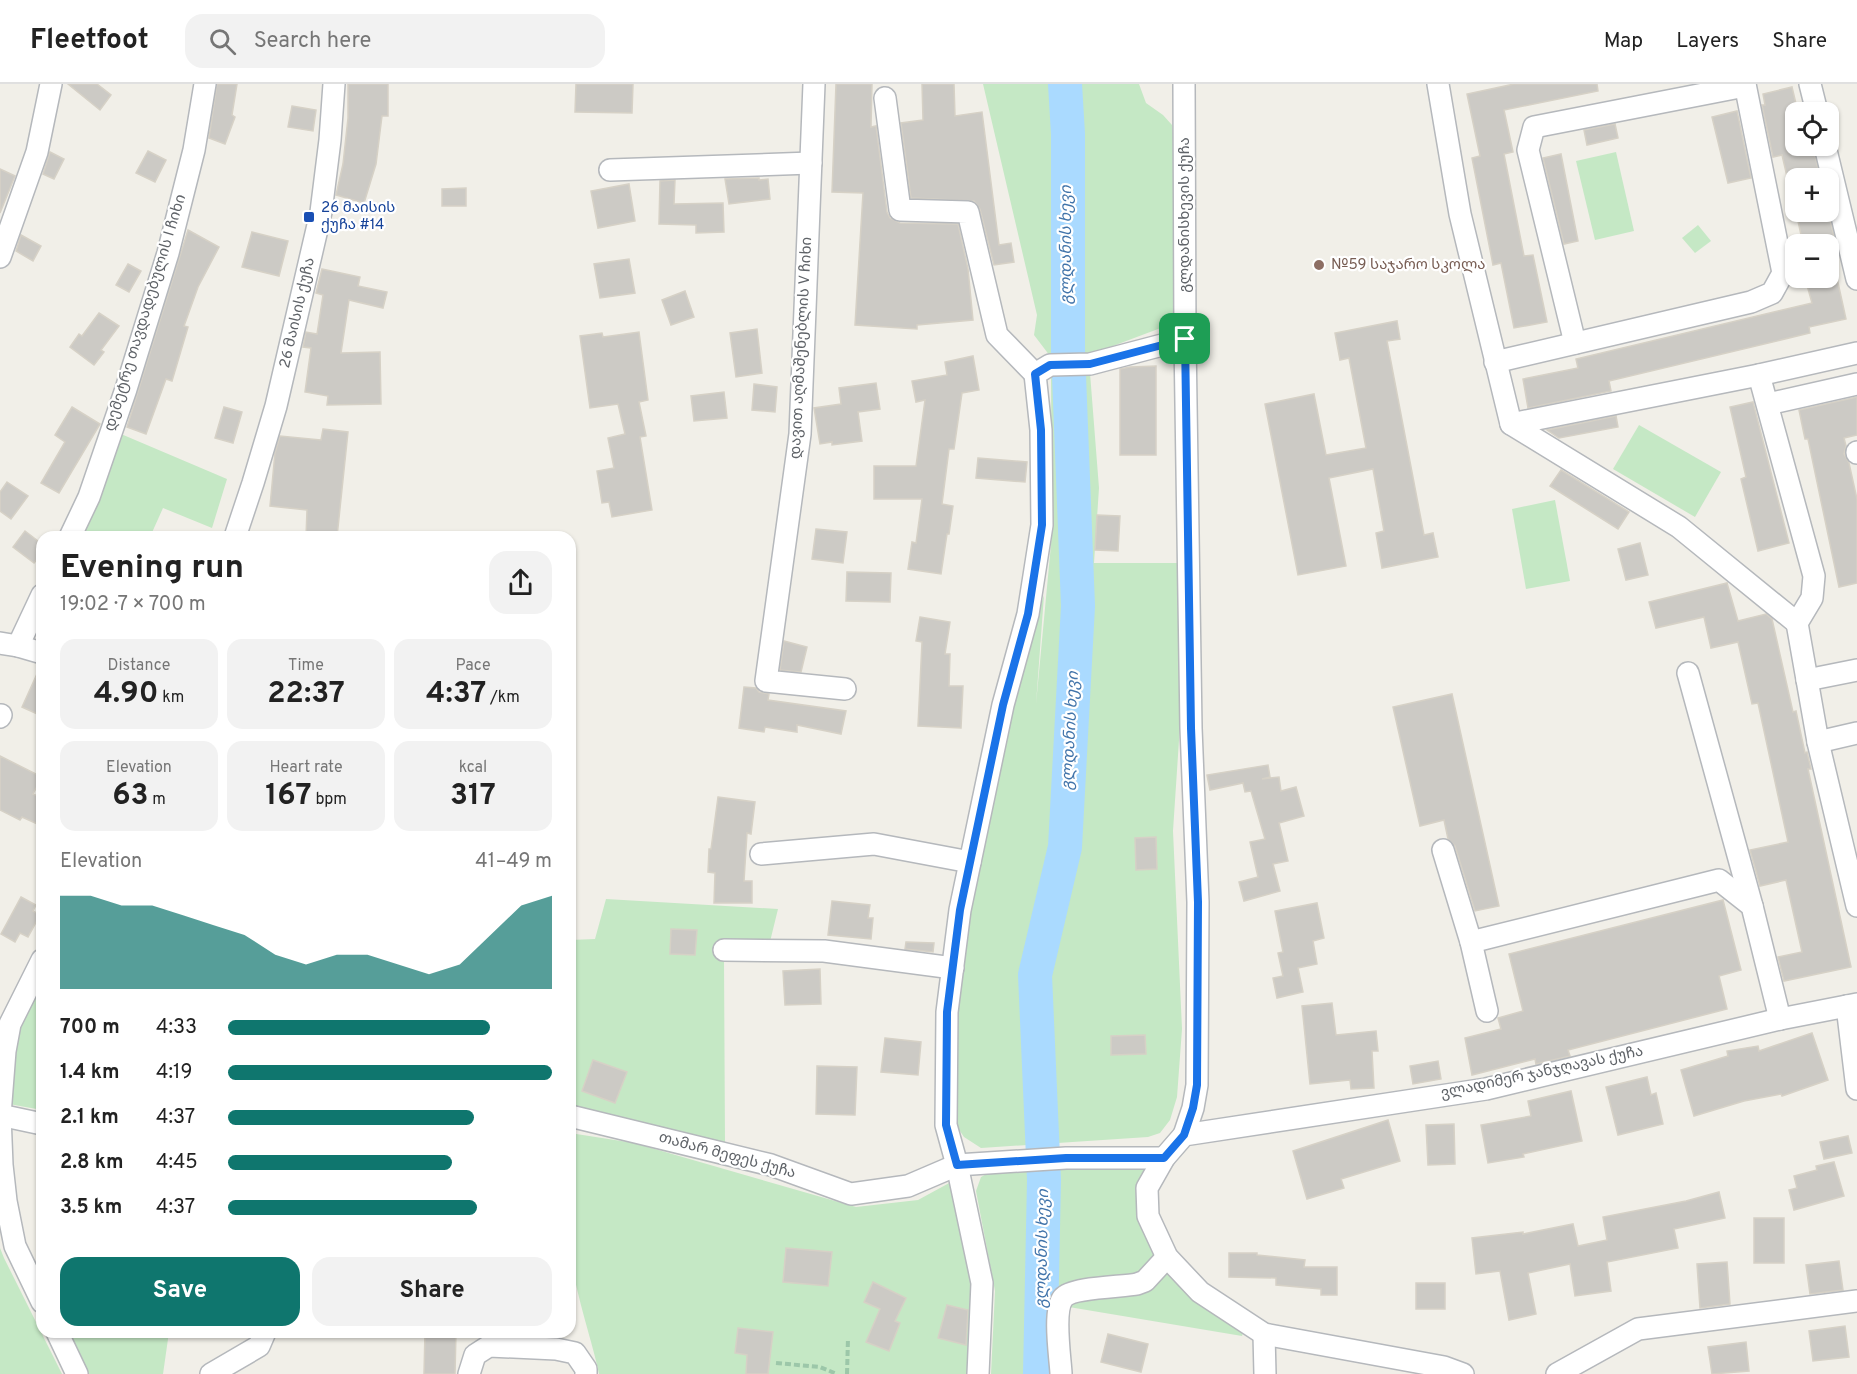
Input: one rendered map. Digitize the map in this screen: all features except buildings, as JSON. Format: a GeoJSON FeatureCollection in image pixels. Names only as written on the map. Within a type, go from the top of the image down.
{"type":"FeatureCollection","features":[{"type":"Feature","properties":{"kind":"street"},"geometry":{"type":"LineString","coordinates":[[0,257],[37,152],[51,84]]}},
{"type":"Feature","properties":{"kind":"street","name":"დემეტრე თავდადებულის I ჩიხი"},"geometry":{"type":"LineString","coordinates":[[72,531],[89,497],[168,253],[194,150],[205,84]]}},
{"type":"Feature","properties":{"kind":"street","name":"26 მაისის ქუჩა"},"geometry":{"type":"LineString","coordinates":[[237,531],[276,406],[321,212],[334,84]]}},
{"type":"Feature","properties":{"kind":"street","name":"დავით აღმაშენებლის V ჩიხი"},"geometry":{"type":"LineString","coordinates":[[814,84],[800,434],[766,681],[845,689]]}},
{"type":"Feature","properties":{"kind":"street","name":"გლდანისხევის ქუჩა"},"geometry":{"type":"LineString","coordinates":[[1184,84],[1191,728],[1198,913],[1197,1085],[1193,1108],[1184,1135]]}},
{"type":"Feature","properties":{"kind":"street"},"geometry":{"type":"LineString","coordinates":[[1438,84],[1460,214],[1511,424],[1679,527],[1797,622],[1818,741],[1857,906]]}},
{"type":"Feature","properties":{"kind":"street"},"geometry":{"type":"LineString","coordinates":[[1810,84],[1814,102]]}},
{"type":"Feature","properties":{"kind":"street"},"geometry":{"type":"LineString","coordinates":[[1495,362],[1751,302],[1772,293],[1783,273],[1745,85],[1534,127],[1528,150],[1575,343]]}},
{"type":"Feature","properties":{"kind":"street"},"geometry":{"type":"LineString","coordinates":[[885,98],[900,210],[968,212],[997,335],[1043,370],[1090,364],[1185,339]]}},
{"type":"Feature","properties":{"kind":"street"},"geometry":{"type":"LineString","coordinates":[[1827,156],[1857,279]]}},
{"type":"Feature","properties":{"kind":"street"},"geometry":{"type":"LineString","coordinates":[[610,170],[811,163]]}},
{"type":"Feature","properties":{"kind":"street"},"geometry":{"type":"LineString","coordinates":[[1511,424],[1760,375],[1857,353]]}},
{"type":"Feature","properties":{"kind":"street"},"geometry":{"type":"LineString","coordinates":[[978,1374],[982,1283],[957,1165],[946,1125],[947,1012],[960,910],[1003,705],[1028,614],[1042,525],[1043,370]]}},
{"type":"Feature","properties":{"kind":"street"},"geometry":{"type":"LineString","coordinates":[[1760,375],[1814,576],[1812,598],[1797,622]]}},
{"type":"Feature","properties":{"kind":"street"},"geometry":{"type":"LineString","coordinates":[[1768,404],[1857,384]]}},
{"type":"Feature","properties":{"kind":"street"},"geometry":{"type":"LineString","coordinates":[[36,604],[9,645],[36,652]]}},
{"type":"Feature","properties":{"kind":"street"},"geometry":{"type":"LineString","coordinates":[[1807,680],[1857,670]]}},
{"type":"Feature","properties":{"kind":"street"},"geometry":{"type":"LineString","coordinates":[[1688,673],[1752,906],[1780,1019]]}},
{"type":"Feature","properties":{"kind":"street"},"geometry":{"type":"LineString","coordinates":[[1818,741],[1857,733]]}},
{"type":"Feature","properties":{"kind":"street"},"geometry":{"type":"LineString","coordinates":[[761,854],[874,844],[970,862]]}},
{"type":"Feature","properties":{"kind":"street"},"geometry":{"type":"LineString","coordinates":[[1443,850],[1471,942],[1487,1011]]}},
{"type":"Feature","properties":{"kind":"street"},"geometry":{"type":"LineString","coordinates":[[1471,942],[1719,880],[1752,906]]}},
{"type":"Feature","properties":{"kind":"street"},"geometry":{"type":"LineString","coordinates":[[724,950],[824,951],[953,968]]}},
{"type":"Feature","properties":{"kind":"street"},"geometry":{"type":"LineString","coordinates":[[36,971],[5,1022],[0,1114],[3,1201],[15,1246],[36,1283]]}},
{"type":"Feature","properties":{"kind":"street"},"geometry":{"type":"LineString","coordinates":[[1852,1005],[1857,1089]]}},
{"type":"Feature","properties":{"kind":"street","name":"ვლადიმერ ჯანჯღავას ქუჩა"},"geometry":{"type":"LineString","coordinates":[[1184,1135],[1486,1089],[1780,1019],[1852,1005]]}},
{"type":"Feature","properties":{"kind":"street"},"geometry":{"type":"LineString","coordinates":[[0,1114],[36,1123]]}},
{"type":"Feature","properties":{"kind":"street","name":"თამარ მეფეს ქუჩა"},"geometry":{"type":"LineString","coordinates":[[576,1117],[771,1164],[850,1194],[908,1186],[957,1165]]}},
{"type":"Feature","properties":{"kind":"street"},"geometry":{"type":"LineString","coordinates":[[1184,1135],[1164,1158],[1147,1188],[1148,1216],[1167,1257],[1200,1292],[1264,1334],[1444,1367],[1463,1374]]}},
{"type":"Feature","properties":{"kind":"street"},"geometry":{"type":"LineString","coordinates":[[957,1165],[1066,1158],[1164,1158]]}},
{"type":"Feature","properties":{"kind":"street"},"geometry":{"type":"LineString","coordinates":[[1061,1373],[1058,1313],[1063,1298],[1070,1293],[1082,1290],[1137,1284],[1145,1281],[1167,1257]]}},
{"type":"Feature","properties":{"kind":"street"},"geometry":{"type":"LineString","coordinates":[[1557,1374],[1638,1329],[1857,1301]]}},
{"type":"Feature","properties":{"kind":"street"},"geometry":{"type":"LineString","coordinates":[[1264,1334],[1265,1374]]}},
{"type":"Feature","properties":{"kind":"street"},"geometry":{"type":"LineString","coordinates":[[60,1338],[77,1374]]}},
{"type":"Feature","properties":{"kind":"street"},"geometry":{"type":"LineString","coordinates":[[211,1374],[259,1346],[262,1338]]}},
{"type":"Feature","properties":{"kind":"street"},"geometry":{"type":"LineString","coordinates":[[469,1374],[475,1355],[489,1346],[575,1353],[586,1369],[586,1374]]}},
{"type":"Feature","properties":{"kind":"path"},"geometry":{"type":"LineString","coordinates":[[847,1374],[848,1338]]}},
{"type":"Feature","properties":{"kind":"path"},"geometry":{"type":"LineString","coordinates":[[776,1363],[820,1367],[837,1374]]}},
{"type":"Feature","properties":{"kind":"green space"},"geometry":{"type":"Polygon","coordinates":[[[983,84],[1139,84],[1146,103],[1163,115],[1172,125],[1174,142],[1174,323],[1089,355],[1050,356],[1034,335],[1037,315],[983,84]]]}},
{"type":"Feature","properties":{"kind":"green space"},"geometry":{"type":"Polygon","coordinates":[[[1616,152],[1634,231],[1595,240],[1576,161],[1616,152]]]}},
{"type":"Feature","properties":{"kind":"green space"},"geometry":{"type":"Polygon","coordinates":[[[1698,225],[1711,241],[1695,253],[1682,238],[1698,225]]]}},
{"type":"Feature","properties":{"kind":"green space"},"geometry":{"type":"Polygon","coordinates":[[[1090,373],[1099,488],[1094,563],[1179,563],[1180,725],[1173,831],[1182,1029],[1177,1097],[1170,1120],[1160,1133],[1148,1137],[981,1148],[964,1137],[954,1122],[956,1004],[969,892],[1009,703],[1044,595],[1036,704],[1052,534],[1051,375],[1090,373]]]}},
{"type":"Feature","properties":{"kind":"green space"},"geometry":{"type":"Polygon","coordinates":[[[1639,425],[1721,472],[1695,517],[1613,469],[1639,425]]]}},
{"type":"Feature","properties":{"kind":"green space"},"geometry":{"type":"Polygon","coordinates":[[[121,434],[227,479],[212,528],[163,508],[153,531],[82,531],[121,434]]]}},
{"type":"Feature","properties":{"kind":"green space"},"geometry":{"type":"Polygon","coordinates":[[[1555,500],[1570,581],[1526,589],[1512,509],[1555,500]]]}},
{"type":"Feature","properties":{"kind":"green space"},"geometry":{"type":"Polygon","coordinates":[[[606,899],[778,909],[766,958],[724,959],[725,1143],[630,1123],[576,1107],[576,940],[595,939],[606,899]]]}},
{"type":"Feature","properties":{"kind":"green space"},"geometry":{"type":"Polygon","coordinates":[[[36,994],[36,1109],[9,1104],[11,1041],[36,994]]]}},
{"type":"Feature","properties":{"kind":"green space"},"geometry":{"type":"Polygon","coordinates":[[[576,1134],[634,1143],[856,1207],[918,1200],[951,1182],[979,1309],[974,1374],[599,1374],[576,1282],[576,1134]]]}},
{"type":"Feature","properties":{"kind":"green space"},"geometry":{"type":"Polygon","coordinates":[[[1147,1165],[1136,1190],[1140,1224],[1154,1246],[1244,1330],[1242,1336],[1051,1304],[1049,1374],[991,1374],[995,1291],[976,1191],[981,1177],[992,1171],[1147,1165]]]}},
{"type":"Feature","properties":{"kind":"green space"},"geometry":{"type":"Polygon","coordinates":[[[0,1248],[36,1322],[36,1338],[44,1338],[62,1374],[0,1374],[0,1248]]]}},
{"type":"Feature","properties":{"kind":"green space"},"geometry":{"type":"Polygon","coordinates":[[[65,1338],[168,1338],[163,1374],[84,1374],[65,1338]]]}},
{"type":"Feature","properties":{"kind":"waterway","name":"გლდანის ხევი"},"geometry":{"type":"LineString","coordinates":[[1040,1374],[1044,1180],[1035,975],[1065,847],[1078,606],[1068,350],[1068,134],[1065,84]]}},
{"type":"Feature","properties":{"kind":"place","name":"26 მაისის ქუჩა #14"},"geometry":{"type":"Point","coordinates":[309,217]}},
{"type":"Feature","properties":{"kind":"place","name":"№59 საჯარო სკოლა"},"geometry":{"type":"Point","coordinates":[1319,265]}},
{"type":"Feature","properties":{"kind":"route"},"geometry":{"type":"LineString","coordinates":[[1185,339],[1191,728],[1198,902],[1197,1085],[1193,1108],[1184,1135],[1164,1158],[1066,1158],[957,1165],[946,1125],[947,1012],[960,910],[1003,705],[1028,614],[1042,525],[1041,430],[1035,374],[1050,365],[1090,364],[1185,339]]}}]}
